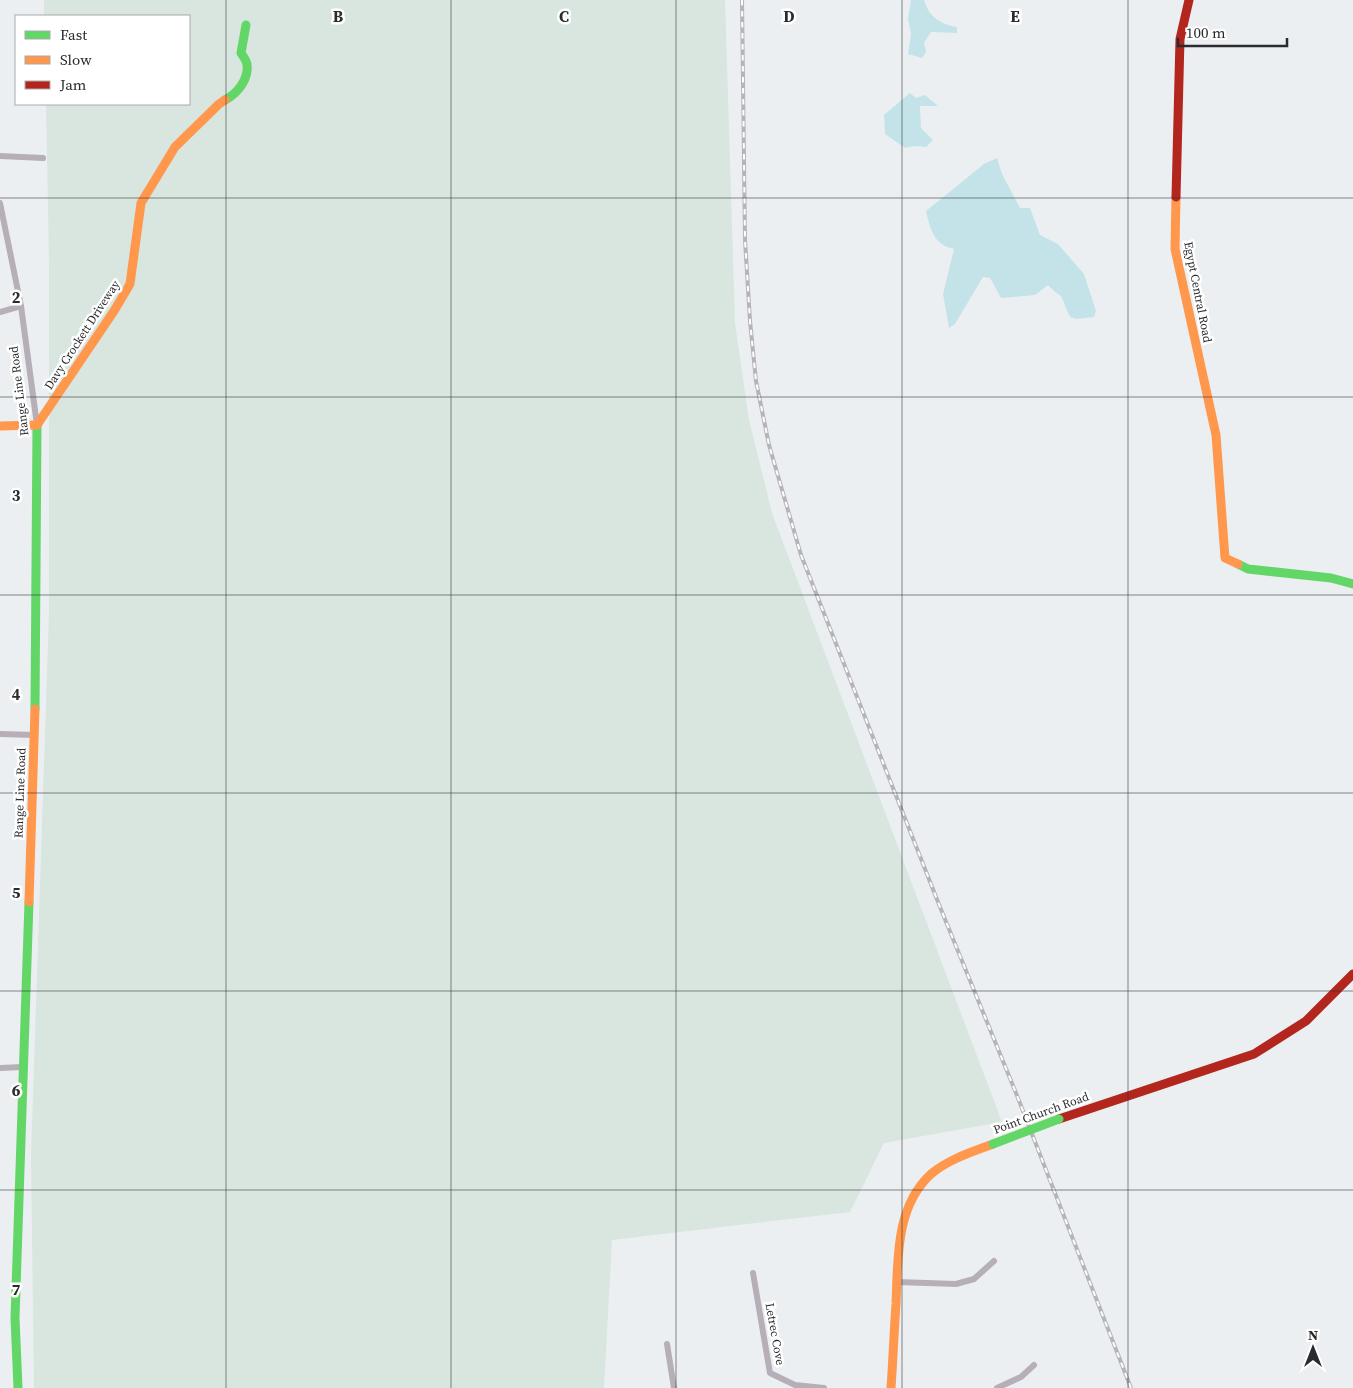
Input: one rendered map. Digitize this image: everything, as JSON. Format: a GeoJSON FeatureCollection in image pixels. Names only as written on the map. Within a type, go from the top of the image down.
{"type":"FeatureCollection","features":[{"type":"Feature","properties":{"kind":"street","name":"Egypt Central Road"},"geometry":{"type":"LineString","coordinates":[[1189,0],[1180,39],[1174,249],[1216,435],[1225,558],[1248,569],[1331,578],[1353,584]]}},
{"type":"Feature","properties":{"kind":"street","name":"Davy Crockett Driveway"},"geometry":{"type":"LineString","coordinates":[[37,426],[130,284],[141,203],[158,174],[175,147],[219,104],[233,96],[244,82],[247,63],[241,53],[246,25]]}},
{"type":"Feature","properties":{"kind":"street"},"geometry":{"type":"LineString","coordinates":[[0,156],[43,158]]}},
{"type":"Feature","properties":{"kind":"street","name":"Range Line Road"},"geometry":{"type":"LineString","coordinates":[[0,203],[21,306],[37,426],[35,735],[15,1318],[18,1388]]}},
{"type":"Feature","properties":{"kind":"street"},"geometry":{"type":"LineString","coordinates":[[0,312],[21,306]]}},
{"type":"Feature","properties":{"kind":"street"},"geometry":{"type":"LineString","coordinates":[[0,426],[37,426]]}},
{"type":"Feature","properties":{"kind":"street"},"geometry":{"type":"LineString","coordinates":[[0,734],[35,735]]}},
{"type":"Feature","properties":{"kind":"street","name":"Point Church Road"},"geometry":{"type":"LineString","coordinates":[[891,1388],[899,1243],[902,1221],[909,1204],[919,1188],[933,1172],[953,1160],[1059,1119],[1254,1054],[1306,1021],[1353,974]]}},
{"type":"Feature","properties":{"kind":"street"},"geometry":{"type":"LineString","coordinates":[[0,1068],[23,1068]]}},
{"type":"Feature","properties":{"kind":"street"},"geometry":{"type":"LineString","coordinates":[[897,1282],[956,1284],[974,1278],[994,1261]]}},
{"type":"Feature","properties":{"kind":"street","name":"Letrec Cove"},"geometry":{"type":"LineString","coordinates":[[753,1273],[770,1373],[795,1386],[824,1388]]}},
{"type":"Feature","properties":{"kind":"street"},"geometry":{"type":"LineString","coordinates":[[667,1344],[674,1388]]}},
{"type":"Feature","properties":{"kind":"street"},"geometry":{"type":"LineString","coordinates":[[997,1388],[1021,1377],[1034,1365]]}},
{"type":"Feature","properties":{"kind":"shaded area"},"geometry":{"type":"Polygon","coordinates":[[[44,0],[725,0],[735,323],[749,420],[772,513],[1002,1122],[884,1143],[850,1212],[612,1240],[604,1388],[34,1388],[31,1157],[49,613],[49,262],[46,105],[190,105],[190,15],[44,15],[44,0]]]}},
{"type":"Feature","properties":{"kind":"water"},"geometry":{"type":"Polygon","coordinates":[[[911,0],[924,0],[929,11],[936,19],[957,27],[957,33],[931,32],[924,43],[926,52],[922,58],[908,54],[911,34],[908,19],[911,0]]]}},
{"type":"Feature","properties":{"kind":"water"},"geometry":{"type":"Polygon","coordinates":[[[910,93],[916,98],[925,95],[938,106],[920,106],[921,128],[933,140],[926,147],[914,146],[905,148],[885,134],[884,115],[910,93]]]}},
{"type":"Feature","properties":{"kind":"water"},"geometry":{"type":"Polygon","coordinates":[[[997,158],[1002,174],[1020,208],[1030,208],[1040,235],[1058,244],[1084,274],[1096,311],[1094,317],[1077,319],[1070,317],[1061,296],[1048,285],[1035,295],[1001,298],[990,278],[983,277],[955,324],[949,328],[943,294],[954,249],[947,247],[937,240],[931,230],[926,211],[984,164],[997,158]]]}},
{"type":"Feature","properties":{"kind":"railway"},"geometry":{"type":"LineString","coordinates":[[742,0],[745,240],[756,381],[769,445],[801,555],[940,907],[1016,1093],[1131,1388]]}},
{"type":"Feature","properties":{"kind":"traffic: fast"},"geometry":{"type":"LineString","coordinates":[[225,100],[242,85],[246,75],[247,64],[241,53],[246,25]]}},
{"type":"Feature","properties":{"kind":"traffic: fast"},"geometry":{"type":"LineString","coordinates":[[35,709],[37,425]]}},
{"type":"Feature","properties":{"kind":"traffic: fast"},"geometry":{"type":"LineString","coordinates":[[1238,564],[1248,569],[1331,578],[1353,584]]}},
{"type":"Feature","properties":{"kind":"traffic: fast"},"geometry":{"type":"LineString","coordinates":[[18,1388],[15,1318],[29,902]]}},
{"type":"Feature","properties":{"kind":"traffic: fast"},"geometry":{"type":"LineString","coordinates":[[993,1144],[1059,1119]]}},
{"type":"Feature","properties":{"kind":"traffic: slow"},"geometry":{"type":"LineString","coordinates":[[37,425],[114,311],[130,284],[141,203],[175,147],[225,100]]}},
{"type":"Feature","properties":{"kind":"traffic: slow"},"geometry":{"type":"LineString","coordinates":[[1176,197],[1175,249],[1216,435],[1225,558],[1238,564]]}},
{"type":"Feature","properties":{"kind":"traffic: slow"},"geometry":{"type":"LineString","coordinates":[[0,426],[37,425]]}},
{"type":"Feature","properties":{"kind":"traffic: slow"},"geometry":{"type":"LineString","coordinates":[[29,902],[35,709]]}},
{"type":"Feature","properties":{"kind":"traffic: slow"},"geometry":{"type":"LineString","coordinates":[[891,1388],[898,1252],[905,1218],[911,1202],[919,1187],[931,1174],[945,1164],[993,1144]]}},
{"type":"Feature","properties":{"kind":"traffic: jam"},"geometry":{"type":"LineString","coordinates":[[1176,197],[1180,39],[1189,0]]}},
{"type":"Feature","properties":{"kind":"traffic: jam"},"geometry":{"type":"LineString","coordinates":[[1059,1119],[1254,1054],[1306,1021],[1353,974]]}}]}
